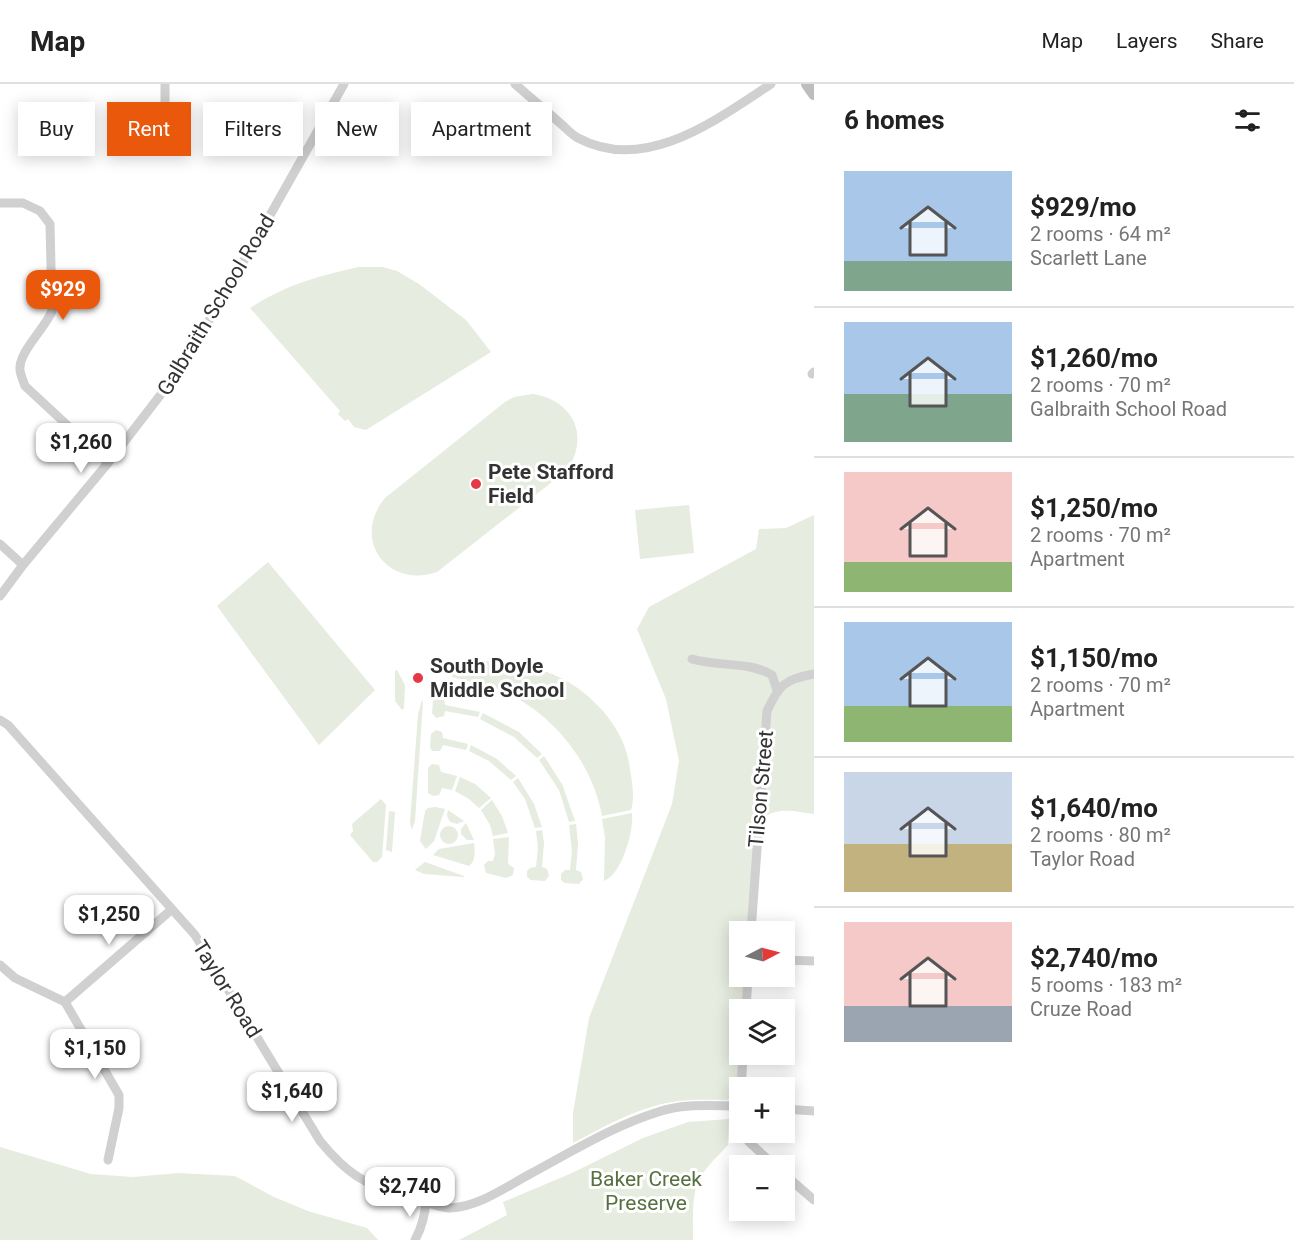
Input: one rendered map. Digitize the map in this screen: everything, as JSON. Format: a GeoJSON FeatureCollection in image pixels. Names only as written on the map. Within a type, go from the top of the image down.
{"type":"FeatureCollection","features":[{"type":"Feature","properties":{"kind":"main road"},"geometry":{"type":"LineString","coordinates":[[807,84],[814,94]]}},
{"type":"Feature","properties":{"kind":"street"},"geometry":{"type":"LineString","coordinates":[[165,84],[165,102]]}},
{"type":"Feature","properties":{"kind":"street","name":"Galbraith School Road"},"geometry":{"type":"LineString","coordinates":[[0,596],[108,463],[182,366],[261,233],[344,84]]}},
{"type":"Feature","properties":{"kind":"street"},"geometry":{"type":"LineString","coordinates":[[515,84],[577,138],[610,149],[641,150],[664,144],[703,128],[771,84]]}},
{"type":"Feature","properties":{"kind":"street"},"geometry":{"type":"LineString","coordinates":[[0,203],[23,203],[40,211],[50,224],[52,311],[48,322],[23,357],[19,368],[25,386],[108,463]]}},
{"type":"Feature","properties":{"kind":"street"},"geometry":{"type":"LineString","coordinates":[[0,544],[23,565]]}},
{"type":"Feature","properties":{"kind":"street"},"geometry":{"type":"LineString","coordinates":[[692,659],[707,664],[761,668],[772,675],[777,690],[795,677],[814,674]]}},
{"type":"Feature","properties":{"kind":"street","name":"Tilson Street"},"geometry":{"type":"LineString","coordinates":[[752,921],[767,711],[777,690]]}},
{"type":"Feature","properties":{"kind":"street","name":"Taylor Road"},"geometry":{"type":"LineString","coordinates":[[0,720],[8,725],[195,935],[320,1141],[337,1162],[365,1182],[386,1191],[448,1208],[469,1205],[504,1189],[597,1138],[658,1111],[686,1106],[729,1107]]}},
{"type":"Feature","properties":{"kind":"street"},"geometry":{"type":"LineString","coordinates":[[65,1002],[171,910]]}},
{"type":"Feature","properties":{"kind":"street"},"geometry":{"type":"LineString","coordinates":[[795,960],[814,961]]}},
{"type":"Feature","properties":{"kind":"street"},"geometry":{"type":"LineString","coordinates":[[0,965],[15,978],[65,1002],[119,1095],[119,1108],[108,1161]]}},
{"type":"Feature","properties":{"kind":"street"},"geometry":{"type":"LineString","coordinates":[[795,1110],[814,1111]]}},
{"type":"Feature","properties":{"kind":"street"},"geometry":{"type":"LineString","coordinates":[[750,1143],[762,1155]]}},
{"type":"Feature","properties":{"kind":"street"},"geometry":{"type":"LineString","coordinates":[[795,1184],[814,1200]]}},
{"type":"Feature","properties":{"kind":"street"},"geometry":{"type":"LineString","coordinates":[[415,1240],[421,1229],[426,1201]]}},
{"type":"Feature","properties":{"kind":"green space"},"geometry":{"type":"Polygon","coordinates":[[[359,267],[383,267],[397,271],[419,284],[466,320],[491,352],[366,430],[354,427],[348,419],[345,421],[338,414],[340,411],[250,308],[275,293],[302,282],[359,267]]]}},
{"type":"Feature","properties":{"kind":"green space","name":"Pete Stafford Field"},"geometry":{"type":"Polygon","coordinates":[[[533,394],[559,404],[574,422],[577,445],[566,471],[437,572],[419,575],[403,573],[390,567],[380,557],[373,544],[372,529],[375,514],[385,498],[505,402],[514,397],[533,394]]]}},
{"type":"Feature","properties":{"kind":"green space"},"geometry":{"type":"Polygon","coordinates":[[[689,505],[694,553],[640,559],[635,510],[689,505]]]}},
{"type":"Feature","properties":{"kind":"green space"},"geometry":{"type":"Polygon","coordinates":[[[814,515],[814,814],[780,811],[763,819],[755,921],[729,921],[729,987],[751,987],[750,999],[729,999],[729,1065],[747,1065],[746,1077],[729,1077],[729,1099],[727,1100],[679,1101],[659,1105],[621,1119],[573,1143],[573,1113],[589,1018],[672,804],[679,761],[666,699],[637,629],[649,607],[756,549],[759,529],[786,528],[814,515]]]}},
{"type":"Feature","properties":{"kind":"green space"},"geometry":{"type":"Polygon","coordinates":[[[268,562],[375,690],[319,745],[217,606],[268,562]]]}},
{"type":"Feature","properties":{"kind":"green space"},"geometry":{"type":"Polygon","coordinates":[[[473,661],[528,666],[560,678],[589,697],[603,711],[624,745],[632,785],[631,810],[602,816],[597,796],[579,758],[553,725],[537,712],[501,690],[452,677],[452,670],[473,661]]]}},
{"type":"Feature","properties":{"kind":"green space"},"geometry":{"type":"Polygon","coordinates":[[[397,670],[405,685],[402,710],[395,701],[395,671],[397,670]]]}},
{"type":"Feature","properties":{"kind":"green space"},"geometry":{"type":"Polygon","coordinates":[[[439,696],[444,698],[445,705],[480,712],[478,717],[445,711],[444,716],[436,718],[432,713],[433,701],[439,696]]]}},
{"type":"Feature","properties":{"kind":"green space"},"geometry":{"type":"Polygon","coordinates":[[[422,700],[415,821],[412,830],[410,823],[418,714],[422,700]]]}},
{"type":"Feature","properties":{"kind":"green space"},"geometry":{"type":"Polygon","coordinates":[[[483,713],[519,732],[542,754],[537,758],[514,737],[480,719],[483,713]]]}},
{"type":"Feature","properties":{"kind":"green space"},"geometry":{"type":"Polygon","coordinates":[[[436,730],[442,732],[443,738],[468,744],[466,750],[443,745],[440,751],[432,751],[431,734],[436,730]]]}},
{"type":"Feature","properties":{"kind":"green space"},"geometry":{"type":"Polygon","coordinates":[[[471,745],[497,759],[516,776],[511,780],[489,761],[469,751],[471,745]]]}},
{"type":"Feature","properties":{"kind":"green space"},"geometry":{"type":"Polygon","coordinates":[[[544,756],[562,784],[575,821],[569,822],[559,790],[539,760],[544,756]]]}},
{"type":"Feature","properties":{"kind":"green space"},"geometry":{"type":"Polygon","coordinates":[[[432,764],[439,765],[441,772],[457,776],[452,790],[442,788],[439,795],[433,796],[428,793],[428,768],[432,764]]]}},
{"type":"Feature","properties":{"kind":"green space"},"geometry":{"type":"Polygon","coordinates":[[[460,777],[475,784],[491,798],[479,808],[455,791],[460,777]]]}},
{"type":"Feature","properties":{"kind":"green space"},"geometry":{"type":"Polygon","coordinates":[[[518,778],[534,804],[542,827],[535,828],[525,799],[513,782],[518,778]]]}},
{"type":"Feature","properties":{"kind":"green space"},"geometry":{"type":"Polygon","coordinates":[[[381,799],[386,805],[382,857],[377,862],[373,862],[350,835],[353,831],[352,824],[381,799]]]}},
{"type":"Feature","properties":{"kind":"green space"},"geometry":{"type":"Polygon","coordinates":[[[492,800],[502,816],[508,833],[493,836],[490,825],[481,810],[492,800]]]}},
{"type":"Feature","properties":{"kind":"green space"},"geometry":{"type":"Polygon","coordinates":[[[435,807],[445,809],[434,841],[426,849],[420,841],[425,811],[435,807]]]}},
{"type":"Feature","properties":{"kind":"green space"},"geometry":{"type":"Polygon","coordinates":[[[448,810],[464,821],[457,824],[450,822],[447,816],[448,810]]]}},
{"type":"Feature","properties":{"kind":"green space"},"geometry":{"type":"Polygon","coordinates":[[[389,811],[395,812],[392,852],[386,850],[389,811]]]}},
{"type":"Feature","properties":{"kind":"green space"},"geometry":{"type":"Polygon","coordinates":[[[632,813],[629,841],[621,861],[616,870],[604,881],[605,838],[602,819],[632,813]]]}},
{"type":"Feature","properties":{"kind":"green space"},"geometry":{"type":"Polygon","coordinates":[[[466,823],[474,840],[467,840],[461,834],[461,829],[466,823]]]}},
{"type":"Feature","properties":{"kind":"green space"},"geometry":{"type":"Polygon","coordinates":[[[576,824],[578,844],[576,870],[581,872],[583,879],[579,884],[565,883],[561,880],[561,874],[565,870],[570,870],[572,851],[569,825],[576,824]]]}},
{"type":"Feature","properties":{"kind":"green space"},"geometry":{"type":"Polygon","coordinates":[[[445,826],[453,826],[458,831],[456,842],[445,844],[440,839],[440,831],[445,826]]]}},
{"type":"Feature","properties":{"kind":"green space"},"geometry":{"type":"Polygon","coordinates":[[[542,830],[544,843],[542,867],[547,869],[549,876],[545,881],[531,880],[527,877],[527,871],[536,867],[538,848],[536,831],[542,830]]]}},
{"type":"Feature","properties":{"kind":"green space"},"geometry":{"type":"Polygon","coordinates":[[[509,837],[508,864],[514,868],[513,875],[506,878],[486,873],[484,865],[488,861],[493,861],[495,854],[493,839],[509,837]]]}},
{"type":"Feature","properties":{"kind":"green space"},"geometry":{"type":"Polygon","coordinates":[[[474,843],[474,858],[469,866],[433,855],[439,849],[474,843]]]}},
{"type":"Feature","properties":{"kind":"green space"},"geometry":{"type":"Polygon","coordinates":[[[425,862],[464,877],[424,874],[415,870],[425,862]]]}},
{"type":"Feature","properties":{"kind":"green space","name":"Baker Creek Preserve"},"geometry":{"type":"Polygon","coordinates":[[[729,1119],[728,1145],[705,1170],[696,1187],[693,1206],[693,1240],[459,1240],[507,1215],[503,1202],[572,1173],[643,1138],[688,1122],[729,1119]]]}},
{"type":"Feature","properties":{"kind":"green space"},"geometry":{"type":"Polygon","coordinates":[[[0,1147],[91,1174],[133,1177],[179,1173],[235,1176],[274,1197],[308,1211],[367,1228],[378,1240],[0,1240],[0,1147]]]}},
{"type":"Feature","properties":{"kind":"place","name":"Pete Stafford Field"},"geometry":{"type":"Point","coordinates":[476,484]}},
{"type":"Feature","properties":{"kind":"place","name":"South Doyle Middle School"},"geometry":{"type":"Point","coordinates":[418,678]}}]}
